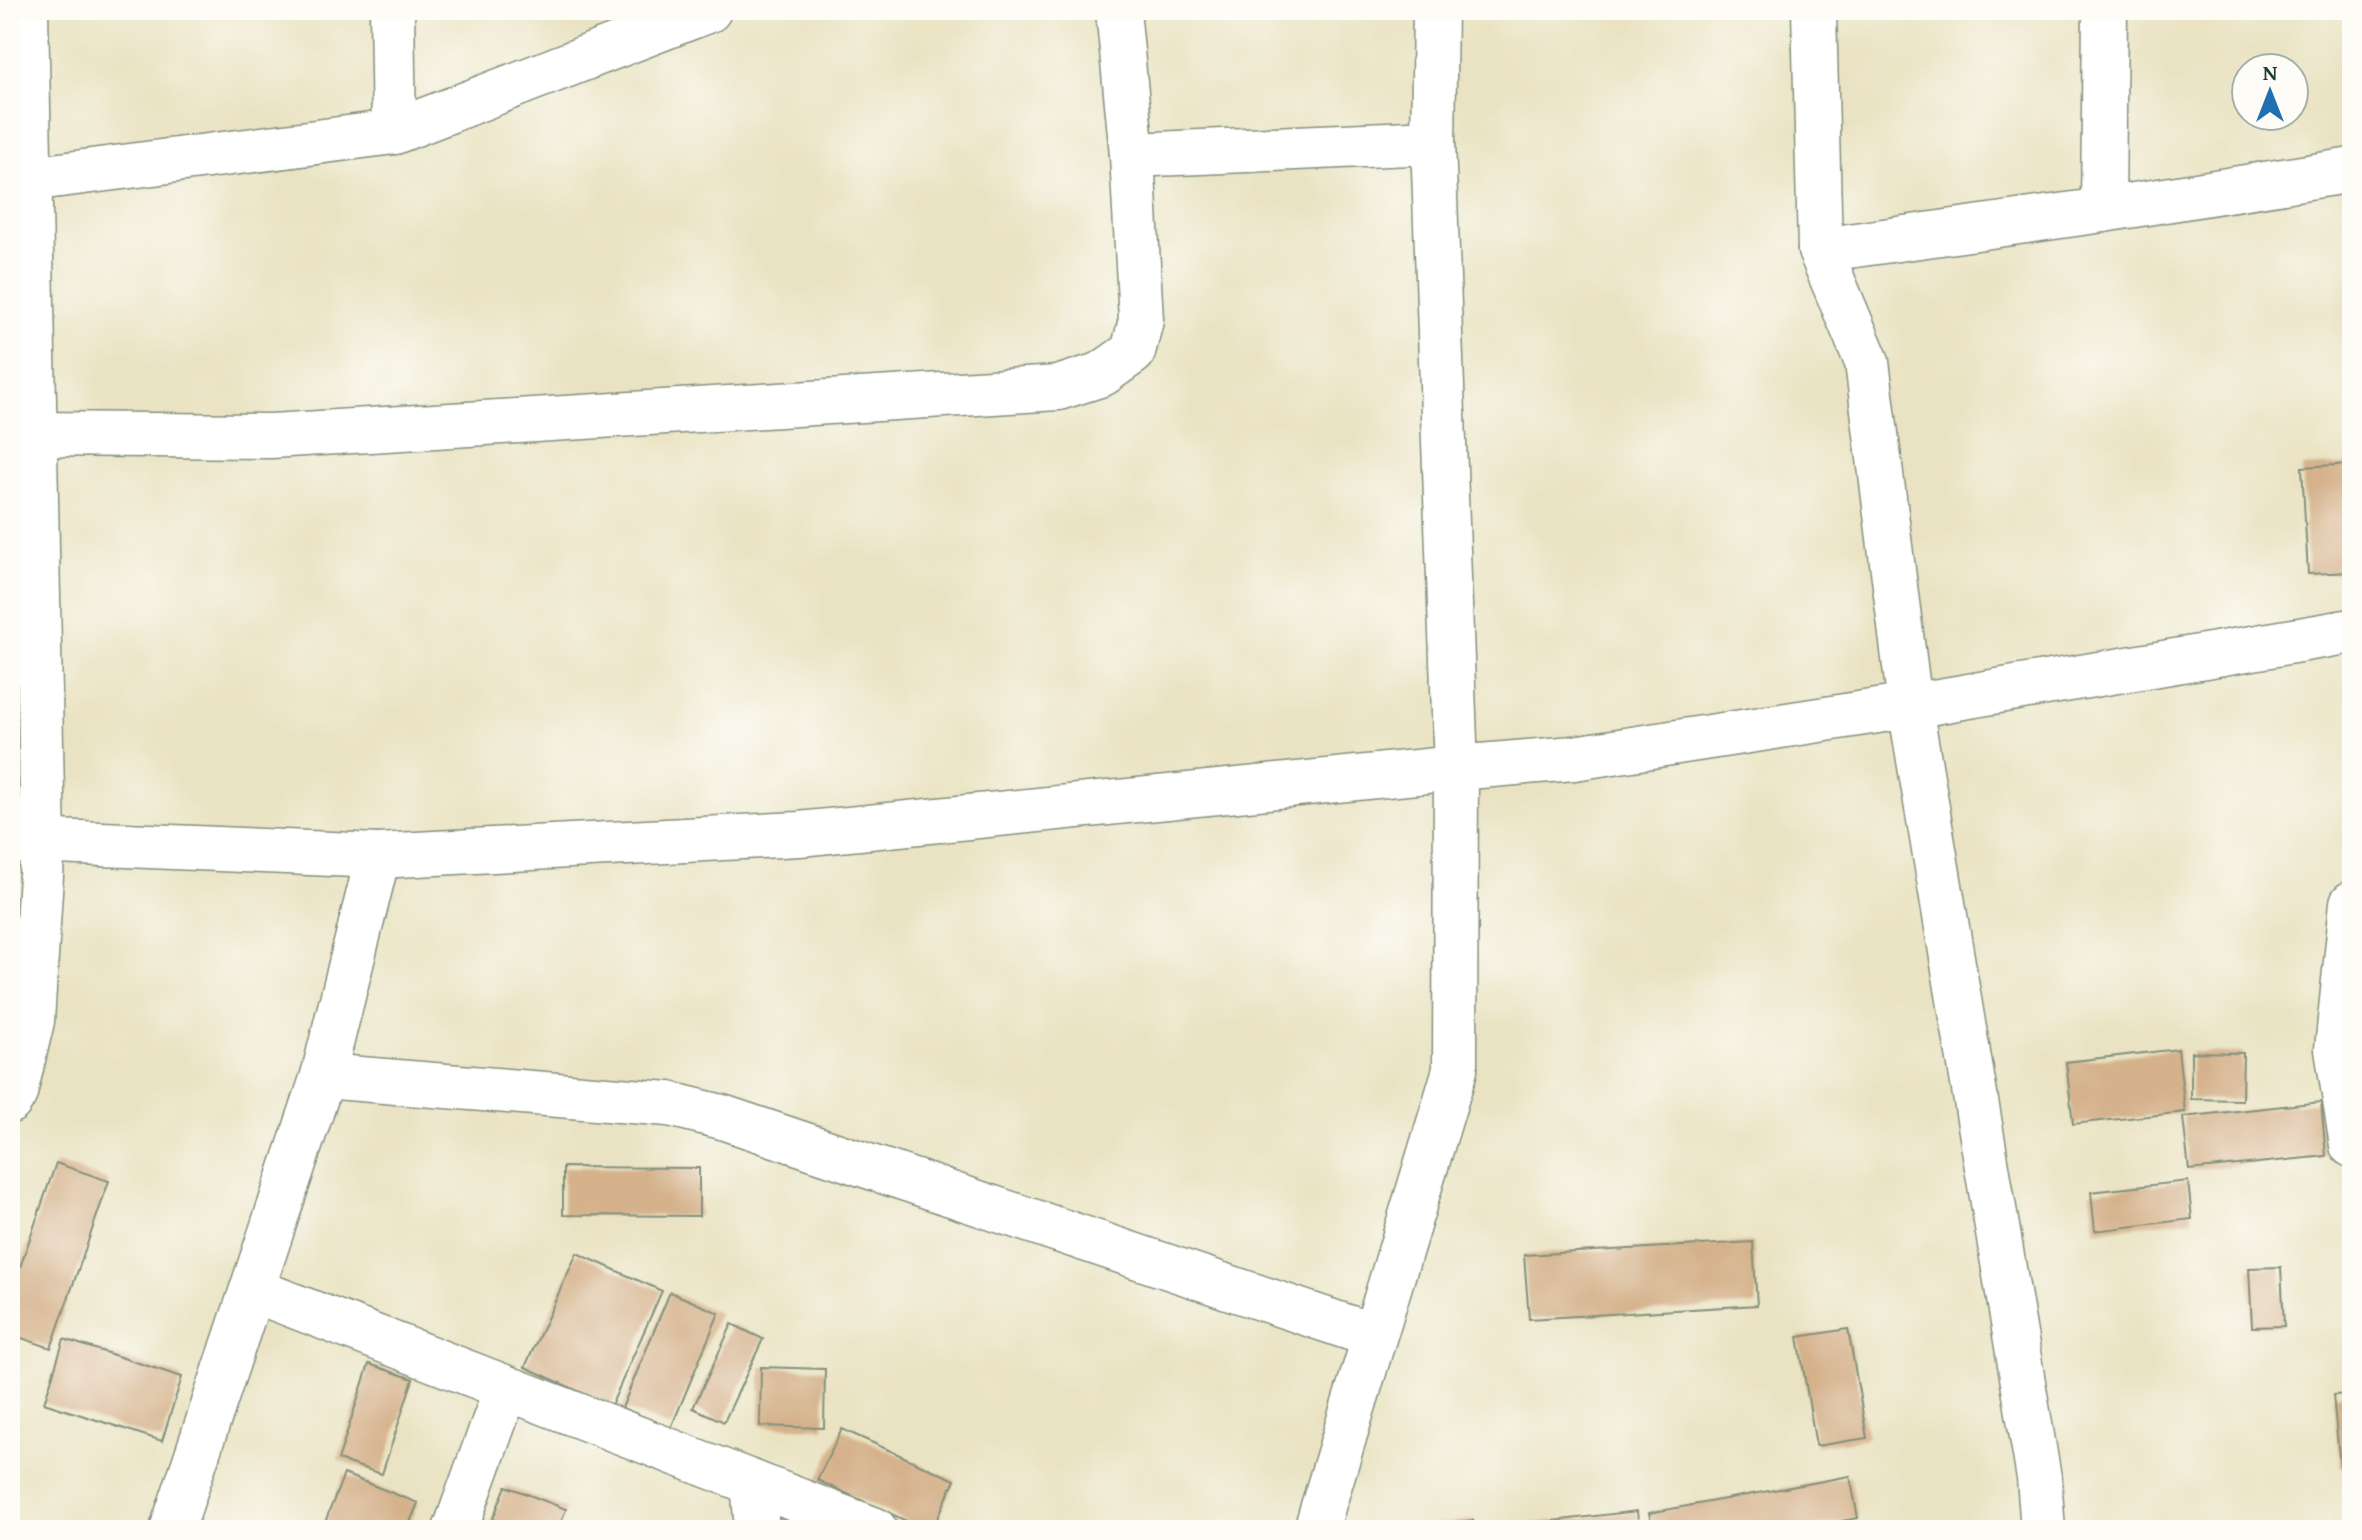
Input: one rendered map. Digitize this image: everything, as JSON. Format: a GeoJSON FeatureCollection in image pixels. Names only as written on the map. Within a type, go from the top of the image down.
{"type":"FeatureCollection","features":[{"type":"Feature","properties":{"kind":"street"},"geometry":{"type":"LineString","coordinates":[[10,1101],[15,1093],[32,1021],[26,842],[22,432],[29,179],[26,10]]}},
{"type":"Feature","properties":{"kind":"street"},"geometry":{"type":"LineString","coordinates":[[392,10],[394,132]]}},
{"type":"Feature","properties":{"kind":"street"},"geometry":{"type":"LineString","coordinates":[[29,179],[394,132],[709,10]]}},
{"type":"Feature","properties":{"kind":"street"},"geometry":{"type":"LineString","coordinates":[[22,432],[271,436],[1058,388],[1102,374],[1133,352],[1141,320],[1132,155],[1118,10]]}},
{"type":"Feature","properties":{"kind":"street"},"geometry":{"type":"LineString","coordinates":[[1316,1530],[1455,1070],[1456,768],[1433,142],[1435,10]]}},
{"type":"Feature","properties":{"kind":"street"},"geometry":{"type":"LineString","coordinates":[[1814,10],[1820,250],[1867,362],[1910,706],[2039,1478],[2043,1530]]}},
{"type":"Feature","properties":{"kind":"street"},"geometry":{"type":"LineString","coordinates":[[2103,210],[2105,10]]}},
{"type":"Feature","properties":{"kind":"street"},"geometry":{"type":"LineString","coordinates":[[1132,155],[1433,142]]}},
{"type":"Feature","properties":{"kind":"street"},"geometry":{"type":"LineString","coordinates":[[1820,250],[2103,210],[2352,170]]}},
{"type":"Feature","properties":{"kind":"street"},"geometry":{"type":"LineString","coordinates":[[26,842],[378,856],[799,834],[1574,758],[1910,706],[2352,631]]}},
{"type":"Feature","properties":{"kind":"street"},"geometry":{"type":"LineString","coordinates":[[172,1530],[323,1076],[378,856]]}},
{"type":"Feature","properties":{"kind":"street"},"geometry":{"type":"LineString","coordinates":[[2352,903],[2344,1047],[2352,1145]]}},
{"type":"Feature","properties":{"kind":"street"},"geometry":{"type":"LineString","coordinates":[[323,1076],[669,1104],[722,1117],[1374,1336]]}},
{"type":"Feature","properties":{"kind":"street"},"geometry":{"type":"LineString","coordinates":[[253,1290],[875,1530]]}},
{"type":"Feature","properties":{"kind":"street"},"geometry":{"type":"LineString","coordinates":[[455,1530],[506,1389]]}},
{"type":"Feature","properties":{"kind":"street"},"geometry":{"type":"LineString","coordinates":[[753,1483],[757,1530]]}},
{"type":"Feature","properties":{"kind":"building"},"geometry":{"type":"Polygon","coordinates":[[[2352,464],[2352,572],[2308,574],[2302,467],[2352,464]]]}},
{"type":"Feature","properties":{"kind":"building"},"geometry":{"type":"Polygon","coordinates":[[[2178,1049],[2185,1112],[2073,1124],[2066,1062],[2178,1049]]]}},
{"type":"Feature","properties":{"kind":"building"},"geometry":{"type":"Polygon","coordinates":[[[2191,1052],[2243,1053],[2242,1100],[2191,1099],[2191,1052]]]}},
{"type":"Feature","properties":{"kind":"building"},"geometry":{"type":"Polygon","coordinates":[[[2321,1102],[2326,1156],[2189,1170],[2183,1117],[2321,1102]]]}},
{"type":"Feature","properties":{"kind":"building"},"geometry":{"type":"Polygon","coordinates":[[[56,1163],[109,1181],[51,1348],[10,1334],[10,1296],[56,1163]]]}},
{"type":"Feature","properties":{"kind":"building"},"geometry":{"type":"Polygon","coordinates":[[[563,1167],[699,1168],[699,1216],[563,1215],[563,1167]]]}},
{"type":"Feature","properties":{"kind":"building"},"geometry":{"type":"Polygon","coordinates":[[[2188,1181],[2192,1219],[2095,1231],[2091,1192],[2188,1181]]]}},
{"type":"Feature","properties":{"kind":"building"},"geometry":{"type":"Polygon","coordinates":[[[1753,1242],[1757,1305],[1529,1319],[1524,1255],[1753,1242]]]}},
{"type":"Feature","properties":{"kind":"building"},"geometry":{"type":"Polygon","coordinates":[[[577,1253],[662,1291],[611,1406],[525,1367],[577,1253]]]}},
{"type":"Feature","properties":{"kind":"building"},"geometry":{"type":"Polygon","coordinates":[[[2281,1267],[2284,1326],[2252,1327],[2249,1268],[2281,1267]]]}},
{"type":"Feature","properties":{"kind":"building"},"geometry":{"type":"Polygon","coordinates":[[[670,1292],[719,1313],[671,1428],[622,1408],[670,1292]]]}},
{"type":"Feature","properties":{"kind":"building"},"geometry":{"type":"Polygon","coordinates":[[[732,1324],[763,1339],[724,1422],[693,1408],[732,1324]]]}},
{"type":"Feature","properties":{"kind":"building"},"geometry":{"type":"Polygon","coordinates":[[[1848,1329],[1867,1438],[1816,1446],[1798,1337],[1848,1329]]]}},
{"type":"Feature","properties":{"kind":"building"},"geometry":{"type":"Polygon","coordinates":[[[64,1339],[182,1377],[162,1441],[44,1403],[64,1339]]]}},
{"type":"Feature","properties":{"kind":"building"},"geometry":{"type":"Polygon","coordinates":[[[369,1364],[413,1379],[382,1474],[338,1460],[369,1364]]]}},
{"type":"Feature","properties":{"kind":"building"},"geometry":{"type":"Polygon","coordinates":[[[761,1367],[825,1369],[824,1428],[760,1426],[761,1367]]]}},
{"type":"Feature","properties":{"kind":"building"},"geometry":{"type":"Polygon","coordinates":[[[2352,1394],[2352,1466],[2340,1467],[2333,1395],[2352,1394]]]}},
{"type":"Feature","properties":{"kind":"building"},"geometry":{"type":"Polygon","coordinates":[[[842,1429],[955,1480],[932,1530],[817,1480],[842,1429]]]}},
{"type":"Feature","properties":{"kind":"building"},"geometry":{"type":"Polygon","coordinates":[[[344,1474],[418,1503],[407,1530],[322,1530],[344,1474]]]}},
{"type":"Feature","properties":{"kind":"building"},"geometry":{"type":"Polygon","coordinates":[[[1850,1476],[1858,1518],[1795,1530],[1653,1530],[1649,1513],[1850,1476]]]}},
{"type":"Feature","properties":{"kind":"building"},"geometry":{"type":"Polygon","coordinates":[[[506,1486],[566,1509],[558,1530],[489,1528],[506,1486]]]}},
{"type":"Feature","properties":{"kind":"building"},"geometry":{"type":"Polygon","coordinates":[[[1637,1511],[1639,1530],[1494,1530],[1494,1528],[1637,1511]]]}},
{"type":"Feature","properties":{"kind":"building"},"geometry":{"type":"Polygon","coordinates":[[[1473,1520],[1475,1530],[1440,1530],[1439,1524],[1473,1520]]]}}]}
